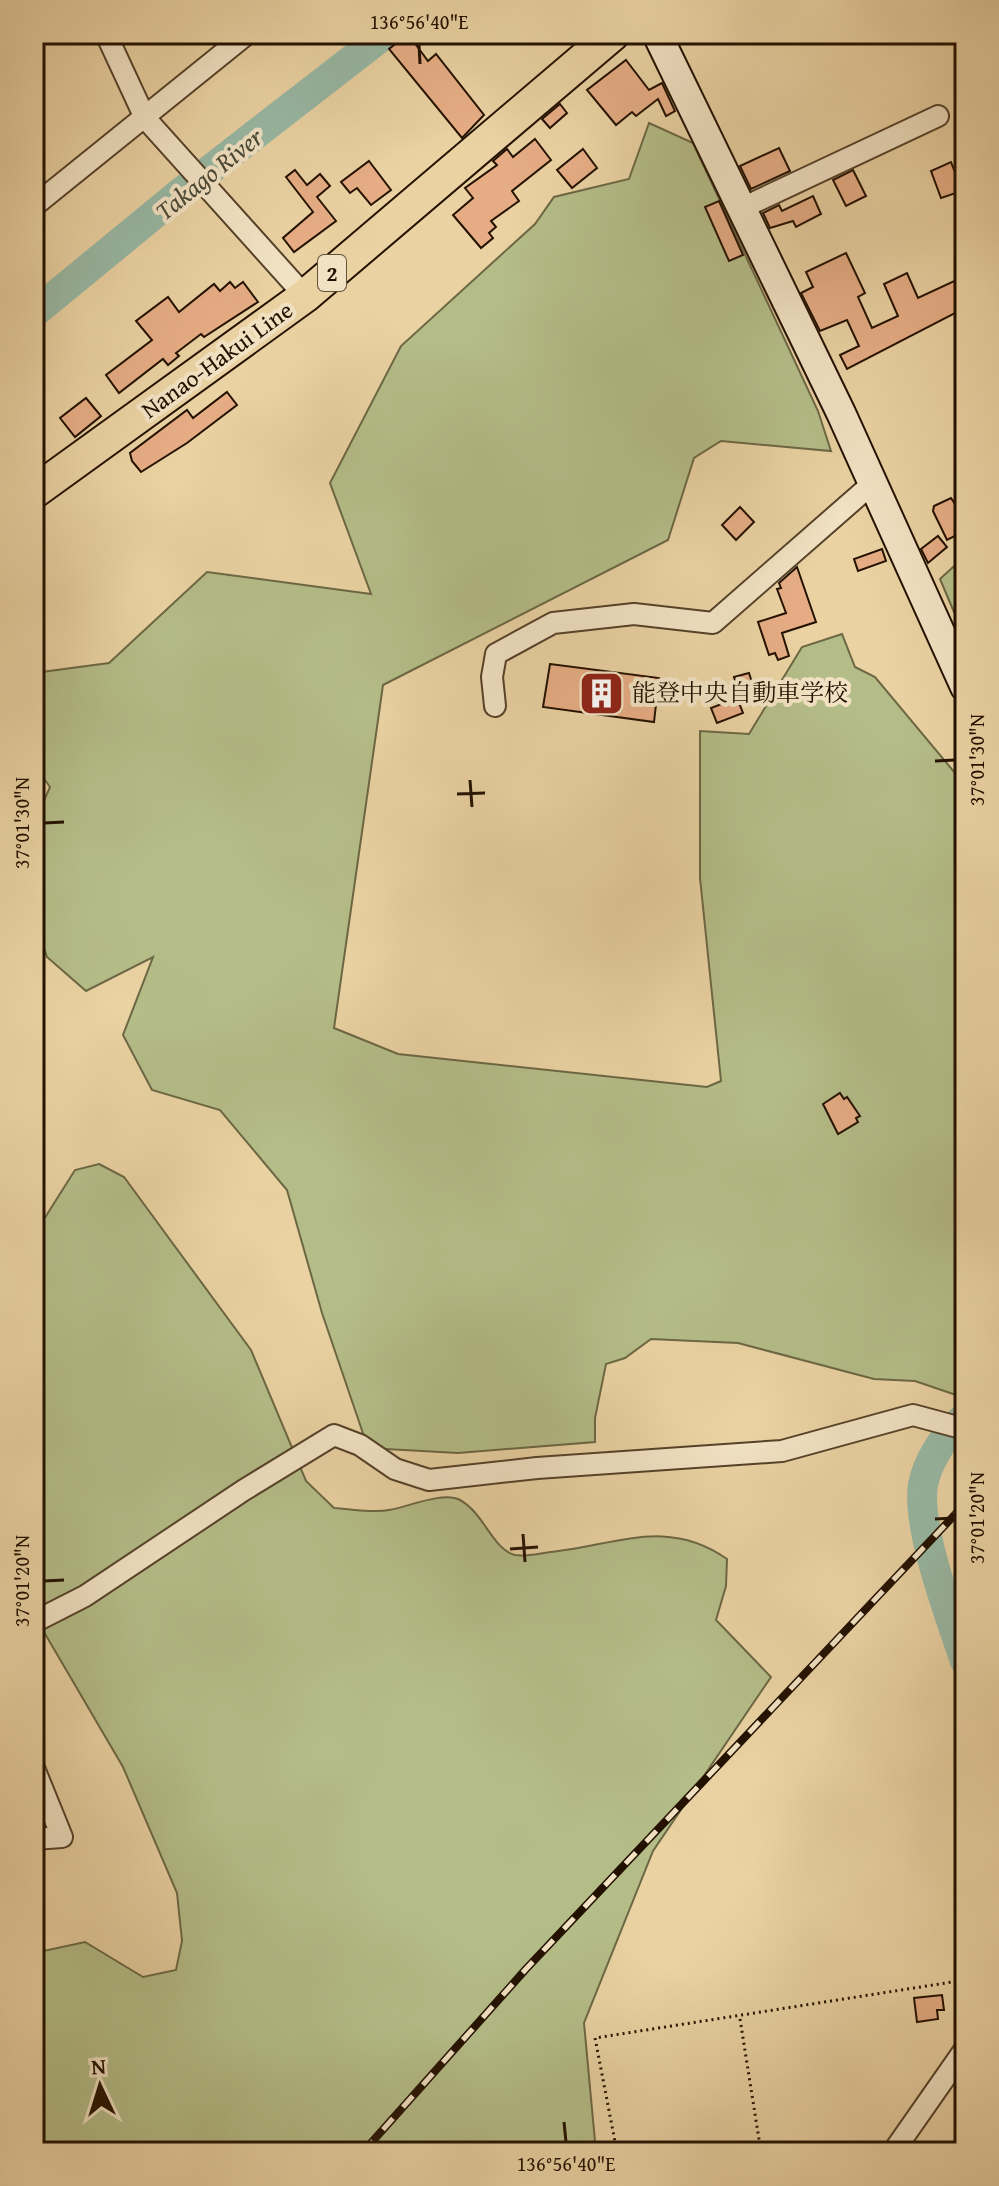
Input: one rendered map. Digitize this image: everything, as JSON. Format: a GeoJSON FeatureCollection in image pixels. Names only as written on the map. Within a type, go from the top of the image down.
{"type":"FeatureCollection","features":[{"type":"Feature","properties":{"kind":"main road","name":"Nanao-Hakui Line"},"geometry":{"type":"LineString","coordinates":[[34,492],[305,296],[613,34]]}},
{"type":"Feature","properties":{"kind":"street"},"geometry":{"type":"LineString","coordinates":[[106,34],[145,118],[305,296]]}},
{"type":"Feature","properties":{"kind":"street"},"geometry":{"type":"LineString","coordinates":[[34,206],[247,34]]}},
{"type":"Feature","properties":{"kind":"street"},"geometry":{"type":"LineString","coordinates":[[657,34],[873,483],[965,687]]}},
{"type":"Feature","properties":{"kind":"street"},"geometry":{"type":"LineString","coordinates":[[740,209],[938,116]]}},
{"type":"Feature","properties":{"kind":"street"},"geometry":{"type":"LineString","coordinates":[[495,706],[492,677],[496,654],[553,623],[634,614],[713,623],[873,483]]}},
{"type":"Feature","properties":{"kind":"street"},"geometry":{"type":"LineString","coordinates":[[34,1622],[85,1596],[244,1490],[334,1435],[360,1445],[395,1469],[429,1480],[537,1468],[782,1451],[913,1415],[956,1428]]}},
{"type":"Feature","properties":{"kind":"street"},"geometry":{"type":"LineString","coordinates":[[34,1768],[62,1837],[34,1839]]}},
{"type":"Feature","properties":{"kind":"street"},"geometry":{"type":"LineString","coordinates":[[893,2152],[965,2049]]}},
{"type":"Feature","properties":{"kind":"path"},"geometry":{"type":"LineString","coordinates":[[617,2152],[595,2038],[965,1980]]}},
{"type":"Feature","properties":{"kind":"path"},"geometry":{"type":"LineString","coordinates":[[740,2019],[761,2152]]}},
{"type":"Feature","properties":{"kind":"green space"},"geometry":{"type":"Polygon","coordinates":[[[649,123],[693,143],[818,411],[831,451],[721,441],[694,458],[668,540],[383,685],[334,1028],[398,1054],[707,1087],[721,1081],[700,878],[700,731],[749,734],[802,647],[842,634],[855,667],[875,677],[965,785],[965,1398],[915,1381],[874,1379],[738,1343],[651,1339],[625,1358],[606,1364],[595,1418],[595,1442],[458,1453],[368,1448],[322,1313],[287,1190],[220,1110],[152,1090],[123,1035],[153,957],[86,991],[47,957],[34,919],[34,823],[50,787],[34,765],[34,711],[42,672],[109,663],[207,572],[371,594],[330,483],[401,346],[535,224],[554,197],[629,179],[649,123]]]}},
{"type":"Feature","properties":{"kind":"green space"},"geometry":{"type":"Polygon","coordinates":[[[965,556],[965,638],[940,579],[965,556]]]}},
{"type":"Feature","properties":{"kind":"green space"},"geometry":{"type":"Polygon","coordinates":[[[99,1164],[124,1177],[251,1350],[306,1481],[334,1508],[382,1511],[435,1498],[453,1498],[476,1513],[500,1546],[515,1555],[662,1536],[705,1546],[727,1559],[726,1586],[716,1620],[771,1677],[653,1851],[584,2023],[596,2152],[34,2152],[34,1953],[85,1942],[143,1977],[176,1970],[182,1941],[177,1893],[123,1767],[34,1615],[34,1235],[75,1170],[99,1164]]]}},
{"type":"Feature","properties":{"kind":"building"},"geometry":{"type":"Polygon","coordinates":[[[408,34],[428,61],[436,54],[484,115],[462,138],[389,49],[408,34]]]}},
{"type":"Feature","properties":{"kind":"building"},"geometry":{"type":"Polygon","coordinates":[[[626,60],[649,90],[662,83],[675,111],[666,116],[658,99],[636,116],[632,112],[616,125],[587,90],[626,60]]]}},
{"type":"Feature","properties":{"kind":"building"},"geometry":{"type":"Polygon","coordinates":[[[560,104],[567,113],[550,128],[542,119],[560,104]]]}},
{"type":"Feature","properties":{"kind":"building"},"geometry":{"type":"Polygon","coordinates":[[[535,139],[551,160],[512,191],[519,201],[491,221],[496,227],[489,233],[493,238],[481,248],[453,215],[473,198],[465,188],[497,165],[493,161],[507,149],[513,157],[535,139]]]}},
{"type":"Feature","properties":{"kind":"building"},"geometry":{"type":"Polygon","coordinates":[[[779,148],[790,171],[751,189],[740,166],[779,148]]]}},
{"type":"Feature","properties":{"kind":"building"},"geometry":{"type":"Polygon","coordinates":[[[583,149],[597,168],[572,188],[557,170],[583,149]]]}},
{"type":"Feature","properties":{"kind":"building"},"geometry":{"type":"Polygon","coordinates":[[[369,161],[391,190],[371,205],[357,188],[350,193],[341,182],[369,161]]]}},
{"type":"Feature","properties":{"kind":"building"},"geometry":{"type":"Polygon","coordinates":[[[951,162],[962,191],[941,198],[931,171],[951,162]]]}},
{"type":"Feature","properties":{"kind":"building"},"geometry":{"type":"Polygon","coordinates":[[[295,170],[307,185],[320,174],[330,186],[317,197],[336,221],[294,252],[283,238],[313,212],[286,177],[295,170]]]}},
{"type":"Feature","properties":{"kind":"building"},"geometry":{"type":"Polygon","coordinates":[[[853,170],[866,196],[846,206],[833,180],[853,170]]]}},
{"type":"Feature","properties":{"kind":"building"},"geometry":{"type":"Polygon","coordinates":[[[813,196],[821,214],[796,227],[793,221],[770,228],[763,213],[779,205],[782,211],[813,196]]]}},
{"type":"Feature","properties":{"kind":"building"},"geometry":{"type":"Polygon","coordinates":[[[719,201],[743,255],[729,261],[705,207],[719,201]]]}},
{"type":"Feature","properties":{"kind":"building"},"geometry":{"type":"Polygon","coordinates":[[[846,253],[865,293],[858,297],[872,328],[898,316],[884,284],[907,273],[918,298],[965,276],[965,308],[847,369],[840,355],[859,346],[847,320],[820,331],[801,293],[813,287],[806,272],[846,253]]]}},
{"type":"Feature","properties":{"kind":"building"},"geometry":{"type":"Polygon","coordinates":[[[230,282],[235,288],[243,282],[258,302],[204,337],[201,334],[176,353],[179,356],[168,365],[163,359],[119,393],[106,375],[152,340],[136,321],[168,297],[179,312],[214,284],[220,291],[230,282]]]}},
{"type":"Feature","properties":{"kind":"building"},"geometry":{"type":"Polygon","coordinates":[[[227,392],[237,405],[187,443],[141,472],[130,453],[187,410],[193,418],[227,392]]]}},
{"type":"Feature","properties":{"kind":"building"},"geometry":{"type":"Polygon","coordinates":[[[86,398],[101,416],[75,437],[60,418],[86,398]]]}},
{"type":"Feature","properties":{"kind":"building"},"geometry":{"type":"Polygon","coordinates":[[[951,498],[965,519],[965,531],[947,540],[933,511],[934,506],[951,498]]]}},
{"type":"Feature","properties":{"kind":"building"},"geometry":{"type":"Polygon","coordinates":[[[740,507],[754,522],[736,540],[722,525],[740,507]]]}},
{"type":"Feature","properties":{"kind":"building"},"geometry":{"type":"Polygon","coordinates":[[[938,536],[947,547],[928,563],[921,549],[938,536]]]}},
{"type":"Feature","properties":{"kind":"building"},"geometry":{"type":"Polygon","coordinates":[[[882,549],[886,561],[858,571],[854,559],[882,549]]]}},
{"type":"Feature","properties":{"kind":"building"},"geometry":{"type":"Polygon","coordinates":[[[797,567],[816,622],[782,633],[789,656],[778,660],[775,653],[769,655],[758,622],[786,613],[777,589],[781,588],[779,583],[797,567]]]}},
{"type":"Feature","properties":{"kind":"building","name":"能登中央自動車学校"},"geometry":{"type":"Polygon","coordinates":[[[550,664],[659,678],[654,722],[543,707],[550,664]]]}},
{"type":"Feature","properties":{"kind":"building"},"geometry":{"type":"Polygon","coordinates":[[[749,673],[757,698],[742,703],[734,677],[749,673]]]}},
{"type":"Feature","properties":{"kind":"building"},"geometry":{"type":"Polygon","coordinates":[[[737,698],[743,713],[717,723],[711,708],[737,698]]]}},
{"type":"Feature","properties":{"kind":"building"},"geometry":{"type":"Polygon","coordinates":[[[840,1093],[844,1099],[847,1097],[860,1116],[856,1118],[858,1122],[838,1134],[823,1104],[840,1093]]]}},
{"type":"Feature","properties":{"kind":"building"},"geometry":{"type":"Polygon","coordinates":[[[942,1995],[944,2010],[937,2010],[938,2019],[917,2022],[914,1998],[942,1995]]]}},
{"type":"Feature","properties":{"kind":"waterway","name":"Takago River"},"geometry":{"type":"LineString","coordinates":[[34,313],[180,193],[385,34]]}},
{"type":"Feature","properties":{"kind":"waterway"},"geometry":{"type":"LineString","coordinates":[[965,1417],[933,1457],[925,1476],[922,1503],[936,1573],[965,1661]]}},
{"type":"Feature","properties":{"kind":"railway"},"geometry":{"type":"LineString","coordinates":[[363,2152],[526,1969],[965,1504]]}},
{"type":"Feature","properties":{"kind":"place","name":"能登中央自動車学校"},"geometry":{"type":"Point","coordinates":[601,693]}}]}
